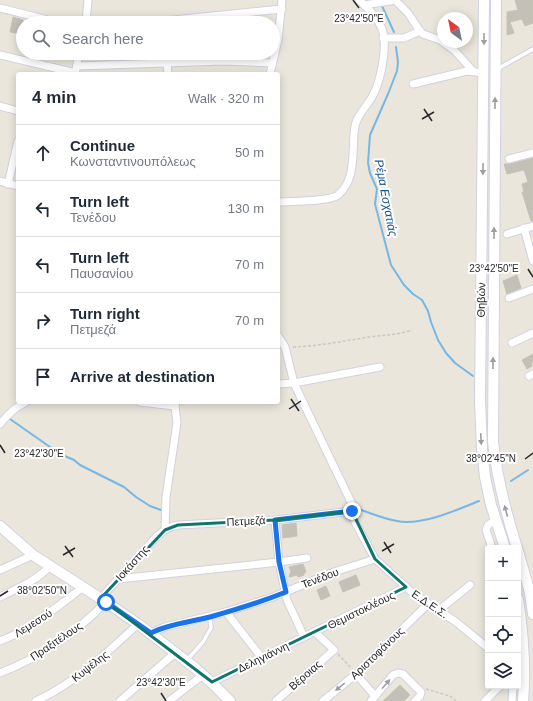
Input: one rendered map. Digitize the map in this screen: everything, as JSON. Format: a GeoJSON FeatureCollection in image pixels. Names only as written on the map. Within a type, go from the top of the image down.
{"type":"FeatureCollection","features":[{"type":"Feature","properties":{"kind":"main road","name":"Θηβών"},"geometry":{"type":"LineString","coordinates":[[484,0],[480,400],[481,437],[488,492],[504,545]]}},
{"type":"Feature","properties":{"kind":"main road","name":"Θηβών"},"geometry":{"type":"LineString","coordinates":[[496,0],[494,442],[501,492],[516,545]]}},
{"type":"Feature","properties":{"kind":"main road"},"geometry":{"type":"LineString","coordinates":[[3,532],[33,555],[104,600],[151,633],[212,682],[230,701]]}},
{"type":"Feature","properties":{"kind":"main road"},"geometry":{"type":"LineString","coordinates":[[521,562],[530,593],[533,613]]}},
{"type":"Feature","properties":{"kind":"main road"},"geometry":{"type":"LineString","coordinates":[[521,663],[523,701]]}},
{"type":"Feature","properties":{"kind":"street"},"geometry":{"type":"LineString","coordinates":[[87,16],[88,0]]}},
{"type":"Feature","properties":{"kind":"street"},"geometry":{"type":"LineString","coordinates":[[280,24],[282,0]]}},
{"type":"Feature","properties":{"kind":"street"},"geometry":{"type":"LineString","coordinates":[[362,2],[396,0],[408,13],[420,31],[440,40],[454,50],[462,57],[472,71]]}},
{"type":"Feature","properties":{"kind":"street"},"geometry":{"type":"LineString","coordinates":[[280,202],[334,197],[339,194],[352,173],[355,124],[372,97],[383,69],[382,29],[362,2]]}},
{"type":"Feature","properties":{"kind":"street"},"geometry":{"type":"LineString","coordinates":[[0,8],[32,16]]}},
{"type":"Feature","properties":{"kind":"street"},"geometry":{"type":"LineString","coordinates":[[213,16],[282,9]]}},
{"type":"Feature","properties":{"kind":"street"},"geometry":{"type":"LineString","coordinates":[[383,38],[404,38],[420,31]]}},
{"type":"Feature","properties":{"kind":"street"},"geometry":{"type":"LineString","coordinates":[[0,55],[16,58]]}},
{"type":"Feature","properties":{"kind":"street"},"geometry":{"type":"LineString","coordinates":[[24,60],[76,71],[167,63],[223,61],[272,63]]}},
{"type":"Feature","properties":{"kind":"street"},"geometry":{"type":"LineString","coordinates":[[76,71],[78,60]]}},
{"type":"Feature","properties":{"kind":"street"},"geometry":{"type":"LineString","coordinates":[[270,72],[273,60]]}},
{"type":"Feature","properties":{"kind":"street"},"geometry":{"type":"LineString","coordinates":[[167,63],[168,72]]}},
{"type":"Feature","properties":{"kind":"street"},"geometry":{"type":"LineString","coordinates":[[413,84],[467,71],[484,73]]}},
{"type":"Feature","properties":{"kind":"street"},"geometry":{"type":"LineString","coordinates":[[0,106],[16,110]]}},
{"type":"Feature","properties":{"kind":"street"},"geometry":{"type":"LineString","coordinates":[[8,184],[16,150]]}},
{"type":"Feature","properties":{"kind":"street"},"geometry":{"type":"LineString","coordinates":[[509,159],[533,153]]}},
{"type":"Feature","properties":{"kind":"street"},"geometry":{"type":"LineString","coordinates":[[0,181],[16,186]]}},
{"type":"Feature","properties":{"kind":"street"},"geometry":{"type":"LineString","coordinates":[[507,234],[533,226]]}},
{"type":"Feature","properties":{"kind":"street"},"geometry":{"type":"LineString","coordinates":[[524,228],[533,260]]}},
{"type":"Feature","properties":{"kind":"street"},"geometry":{"type":"LineString","coordinates":[[509,298],[533,289]]}},
{"type":"Feature","properties":{"kind":"street"},"geometry":{"type":"LineString","coordinates":[[512,344],[533,333]]}},
{"type":"Feature","properties":{"kind":"street","name":"Ε.Δ.Ε.Σ."},"geometry":{"type":"LineString","coordinates":[[282,345],[300,398],[351,502],[352,511],[361,534],[375,559],[406,588],[467,630],[485,645]]}},
{"type":"Feature","properties":{"kind":"street"},"geometry":{"type":"LineString","coordinates":[[280,384],[294,383],[380,367]]}},
{"type":"Feature","properties":{"kind":"street"},"geometry":{"type":"LineString","coordinates":[[0,424],[16,407],[22,404]]}},
{"type":"Feature","properties":{"kind":"street"},"geometry":{"type":"LineString","coordinates":[[165,530],[164,512],[177,424],[176,404]]}},
{"type":"Feature","properties":{"kind":"street","name":"Πετμεζά"},"geometry":{"type":"LineString","coordinates":[[165,530],[178,525],[275,520],[352,511]]}},
{"type":"Feature","properties":{"kind":"street"},"geometry":{"type":"LineString","coordinates":[[275,520],[279,562],[286,592],[290,608],[304,637]]}},
{"type":"Feature","properties":{"kind":"street"},"geometry":{"type":"LineString","coordinates":[[491,545],[486,530],[488,525],[496,520]]}},
{"type":"Feature","properties":{"kind":"street","name":"Ιοκάστης"},"geometry":{"type":"LineString","coordinates":[[104,600],[118,579],[156,537],[165,530]]}},
{"type":"Feature","properties":{"kind":"street"},"geometry":{"type":"LineString","coordinates":[[0,570],[33,555]]}},
{"type":"Feature","properties":{"kind":"street"},"geometry":{"type":"LineString","coordinates":[[118,579],[307,558]]}},
{"type":"Feature","properties":{"kind":"street","name":"Τενέδου"},"geometry":{"type":"LineString","coordinates":[[151,633],[165,627],[210,617],[273,597],[334,572],[375,559]]}},
{"type":"Feature","properties":{"kind":"street"},"geometry":{"type":"LineString","coordinates":[[0,597],[36,578],[50,566]]}},
{"type":"Feature","properties":{"kind":"street"},"geometry":{"type":"LineString","coordinates":[[439,610],[470,585]]}},
{"type":"Feature","properties":{"kind":"street","name":"Λεμεσού"},"geometry":{"type":"LineString","coordinates":[[0,641],[20,632],[37,621],[83,587]]}},
{"type":"Feature","properties":{"kind":"street","name":"Θεμιστοκλέους"},"geometry":{"type":"LineString","coordinates":[[315,632],[406,588]]}},
{"type":"Feature","properties":{"kind":"street","name":"Πραξιτέλους"},"geometry":{"type":"LineString","coordinates":[[0,673],[30,659],[50,647],[87,620],[104,600]]}},
{"type":"Feature","properties":{"kind":"street","name":"Αριστοφάνους"},"geometry":{"type":"LineString","coordinates":[[323,701],[356,674],[428,604]]}},
{"type":"Feature","properties":{"kind":"street"},"geometry":{"type":"LineString","coordinates":[[226,612],[262,658]]}},
{"type":"Feature","properties":{"kind":"street","name":"Κυψέλης"},"geometry":{"type":"LineString","coordinates":[[36,701],[81,673],[102,657],[138,624]]}},
{"type":"Feature","properties":{"kind":"street"},"geometry":{"type":"LineString","coordinates":[[315,632],[334,650]]}},
{"type":"Feature","properties":{"kind":"street","name":"Δεληγιάννη"},"geometry":{"type":"LineString","coordinates":[[212,682],[315,632]]}},
{"type":"Feature","properties":{"kind":"street","name":"Βέροιας"},"geometry":{"type":"LineString","coordinates":[[276,701],[334,650]]}},
{"type":"Feature","properties":{"kind":"street"},"geometry":{"type":"LineString","coordinates":[[120,701],[176,653]]}},
{"type":"Feature","properties":{"kind":"street"},"geometry":{"type":"LineString","coordinates":[[356,674],[373,699],[393,675],[398,673],[403,674],[421,692],[420,696],[415,701]]}},
{"type":"Feature","properties":{"kind":"street"},"geometry":{"type":"LineString","coordinates":[[169,701],[203,675]]}},
{"type":"Feature","properties":{"kind":"street"},"geometry":{"type":"LineString","coordinates":[[486,701],[497,689]]}},
{"type":"Feature","properties":{"kind":"street"},"geometry":{"type":"LineString","coordinates":[[512,701],[513,689]]}},
{"type":"Feature","properties":{"kind":"lane"},"geometry":{"type":"LineString","coordinates":[[496,72],[502,66],[533,49]]}},
{"type":"Feature","properties":{"kind":"lane"},"geometry":{"type":"LineString","coordinates":[[186,660],[203,642],[211,628],[210,617]]}},
{"type":"Feature","properties":{"kind":"path"},"geometry":{"type":"LineString","coordinates":[[282,345],[327,345],[370,337],[398,334],[412,330]]}},
{"type":"Feature","properties":{"kind":"path"},"geometry":{"type":"LineString","coordinates":[[334,650],[356,674]]}},
{"type":"Feature","properties":{"kind":"path"},"geometry":{"type":"LineString","coordinates":[[421,692],[429,689],[450,696],[456,701]]}},
{"type":"Feature","properties":{"kind":"highlighted area"},"geometry":{"type":"Polygon","coordinates":[[[352,511],[375,559],[406,587],[212,682],[101,598],[165,530],[178,525],[275,520],[352,511]]]}},
{"type":"Feature","properties":{"kind":"building"},"geometry":{"type":"Polygon","coordinates":[[[515,0],[533,0],[533,23],[525,26],[522,19],[510,22],[514,33],[507,35],[507,12],[518,10],[515,0]]]}},
{"type":"Feature","properties":{"kind":"building"},"geometry":{"type":"Polygon","coordinates":[[[13,17],[16,18],[16,33],[10,32],[13,17]]]}},
{"type":"Feature","properties":{"kind":"building"},"geometry":{"type":"Polygon","coordinates":[[[533,158],[533,221],[531,221],[522,192],[524,192],[522,184],[528,182],[524,170],[507,174],[504,164],[510,164],[533,158]]]}},
{"type":"Feature","properties":{"kind":"building"},"geometry":{"type":"Polygon","coordinates":[[[517,275],[521,288],[507,294],[503,281],[517,275]]]}},
{"type":"Feature","properties":{"kind":"building"},"geometry":{"type":"Polygon","coordinates":[[[533,354],[533,362],[531,363],[532,366],[527,369],[522,360],[533,354]]]}},
{"type":"Feature","properties":{"kind":"building"},"geometry":{"type":"Polygon","coordinates":[[[296,523],[297,536],[283,538],[282,525],[296,523]]]}},
{"type":"Feature","properties":{"kind":"building"},"geometry":{"type":"Polygon","coordinates":[[[303,564],[306,572],[304,575],[289,577],[291,571],[289,567],[303,564]]]}},
{"type":"Feature","properties":{"kind":"building"},"geometry":{"type":"Polygon","coordinates":[[[356,575],[360,585],[343,592],[339,582],[356,575]]]}},
{"type":"Feature","properties":{"kind":"building"},"geometry":{"type":"Polygon","coordinates":[[[326,586],[330,596],[321,600],[317,590],[326,586]]]}},
{"type":"Feature","properties":{"kind":"building"},"geometry":{"type":"Polygon","coordinates":[[[400,685],[410,695],[404,701],[383,701],[400,685]]]}},
{"type":"Feature","properties":{"kind":"waterway","name":"Ρέμα Εσχατιάς"},"geometry":{"type":"LineString","coordinates":[[382,6],[394,32]]}},
{"type":"Feature","properties":{"kind":"waterway","name":"Ρέμα Εσχατιάς"},"geometry":{"type":"LineString","coordinates":[[396,47],[398,62],[397,71],[370,135],[368,163],[370,173],[377,189],[375,204],[391,265],[404,285],[422,300],[428,311],[438,340],[446,353],[455,363],[473,376]]}},
{"type":"Feature","properties":{"kind":"waterway"},"geometry":{"type":"LineString","coordinates":[[10,419],[60,454],[124,487],[150,506],[161,510]]}},
{"type":"Feature","properties":{"kind":"waterway"},"geometry":{"type":"LineString","coordinates":[[511,481],[528,470]]}},
{"type":"Feature","properties":{"kind":"waterway"},"geometry":{"type":"LineString","coordinates":[[358,509],[387,519],[407,522],[439,516],[479,501]]}},
{"type":"Feature","properties":{"kind":"route"},"geometry":{"type":"LineString","coordinates":[[106,602],[151,633],[165,627],[210,617],[273,597],[286,592],[279,562],[275,520],[352,511]]}}]}
